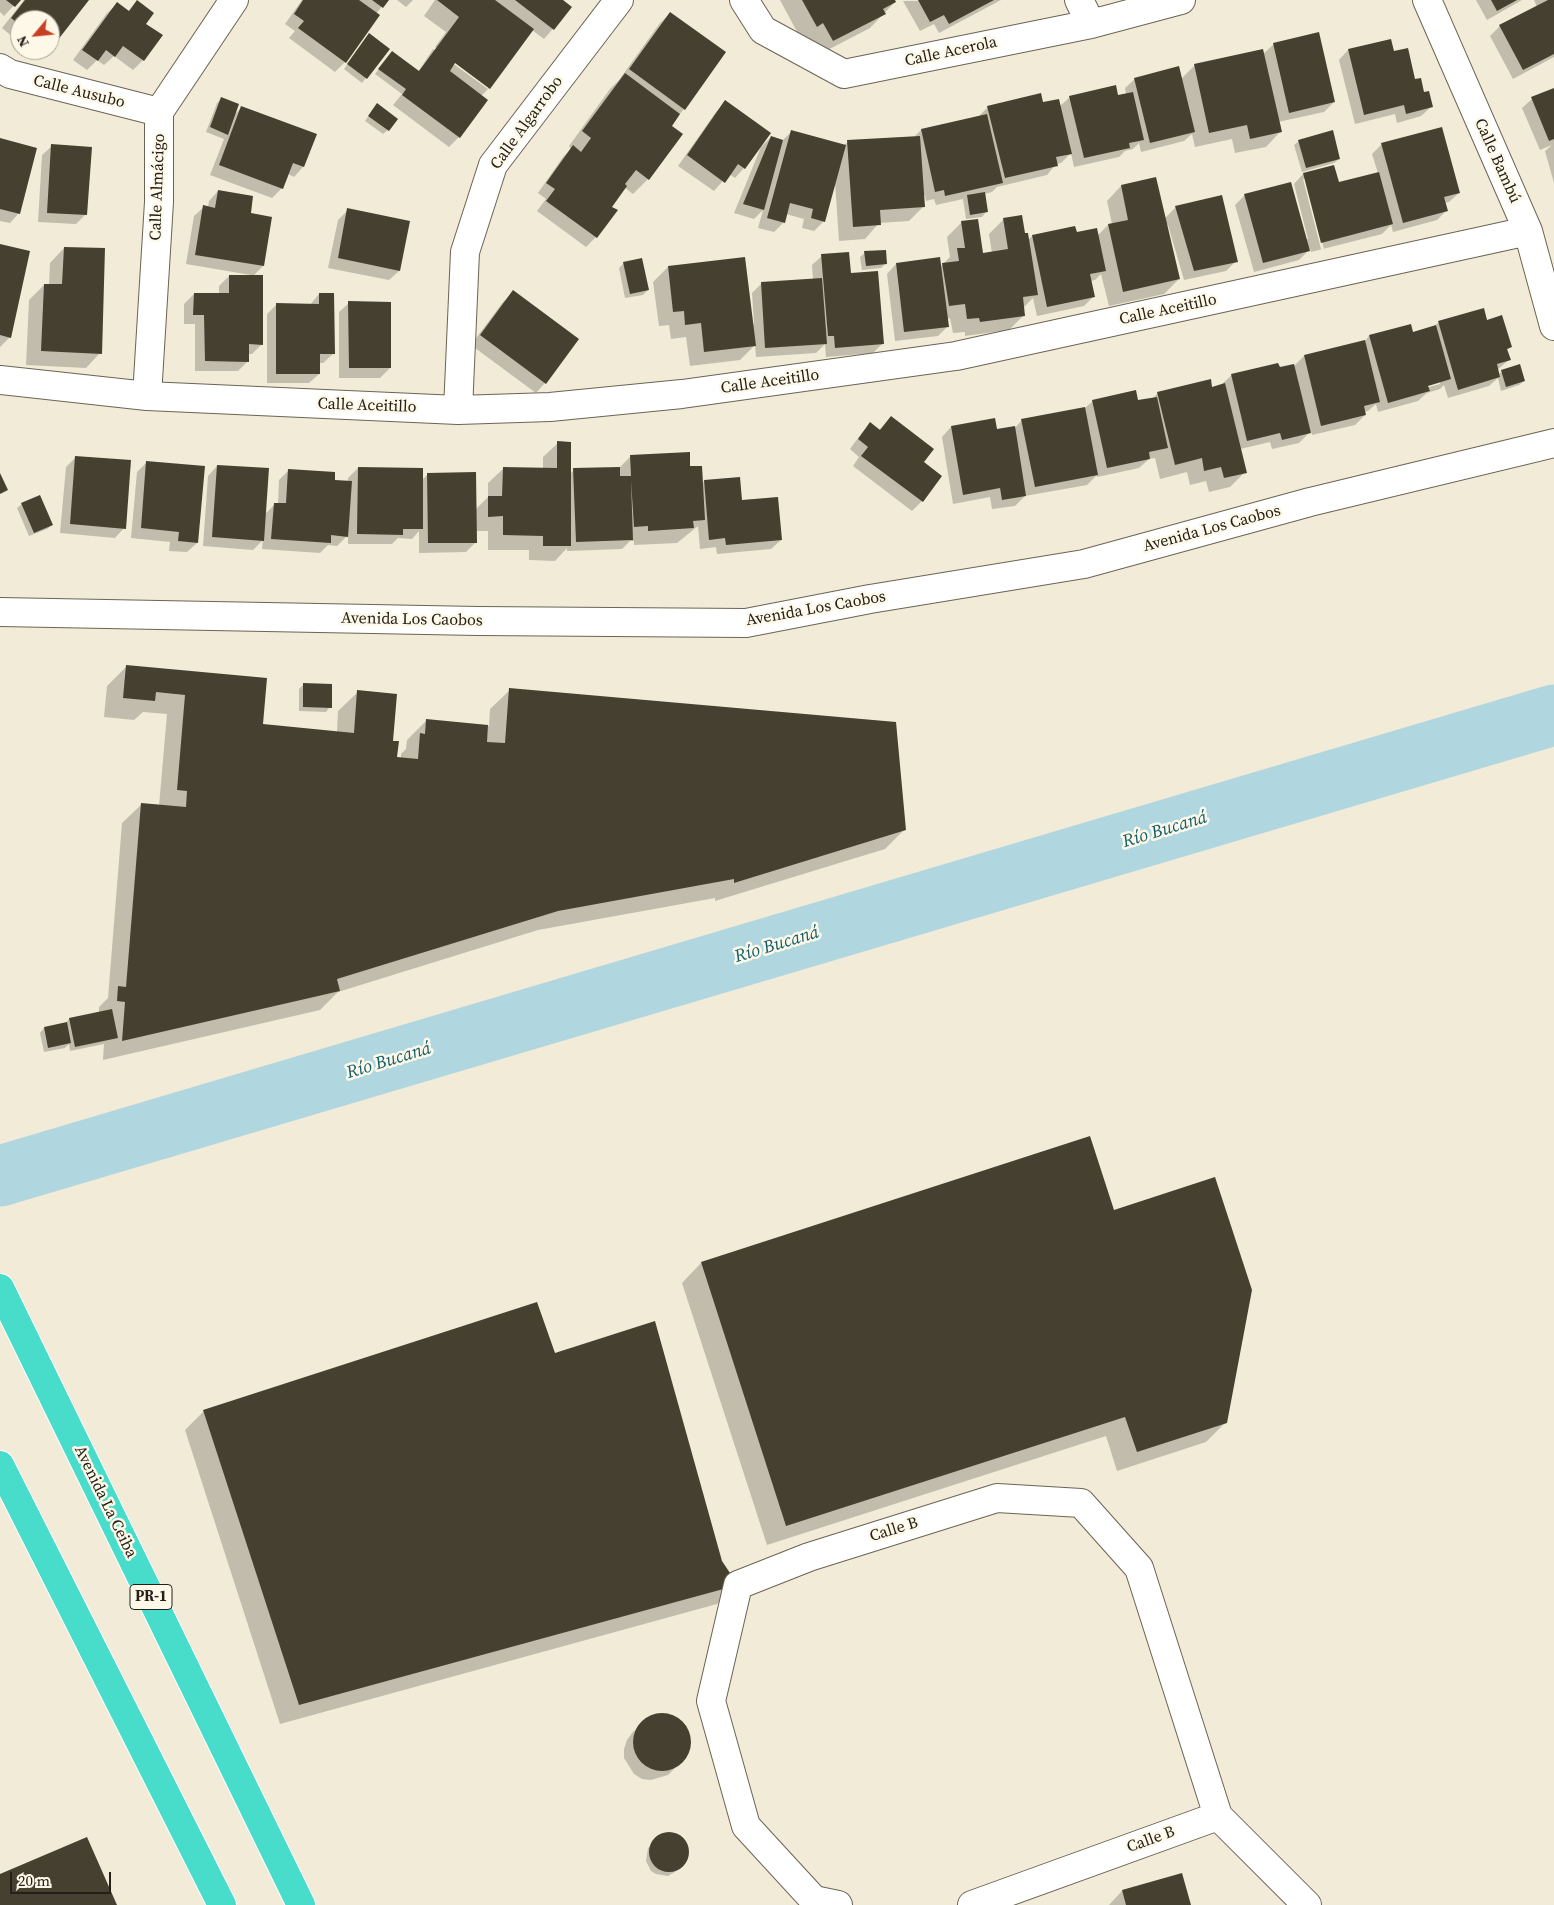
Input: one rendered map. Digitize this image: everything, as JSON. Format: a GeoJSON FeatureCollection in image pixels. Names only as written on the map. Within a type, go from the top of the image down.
{"type":"FeatureCollection","features":[{"type":"Feature","properties":{"kind":"highway","name":"Avenida La Ceiba"},"geometry":{"type":"LineString","coordinates":[[0,1288],[302,1905]]}},
{"type":"Feature","properties":{"kind":"highway"},"geometry":{"type":"LineString","coordinates":[[0,1465],[222,1905]]}},
{"type":"Feature","properties":{"kind":"street","name":"Calle Almácigo"},"geometry":{"type":"LineString","coordinates":[[147,396],[158,202],[159,112],[234,0]]}},
{"type":"Feature","properties":{"kind":"street","name":"Calle Algarrobo"},"geometry":{"type":"LineString","coordinates":[[458,410],[464,252],[493,165],[619,0]]}},
{"type":"Feature","properties":{"kind":"street","name":"Calle Acerola"},"geometry":{"type":"LineString","coordinates":[[744,0],[763,30],[844,74],[1085,12],[1181,0]]}},
{"type":"Feature","properties":{"kind":"street","name":"Calle Bambú"},"geometry":{"type":"LineString","coordinates":[[1427,0],[1528,231],[1554,326]]}},
{"type":"Feature","properties":{"kind":"street","name":"Calle Ausubo"},"geometry":{"type":"LineString","coordinates":[[0,68],[10,74],[159,112]]}},
{"type":"Feature","properties":{"kind":"street","name":"Calle Aceitillo"},"geometry":{"type":"LineString","coordinates":[[0,380],[147,396],[458,410],[550,407],[682,394],[956,356],[1528,231]]}},
{"type":"Feature","properties":{"kind":"street","name":"Avenida Los Caobos"},"geometry":{"type":"LineString","coordinates":[[0,612],[468,621],[746,623],[870,599],[1084,564],[1310,502],[1554,443]]}},
{"type":"Feature","properties":{"kind":"street","name":"Calle B"},"geometry":{"type":"LineString","coordinates":[[838,1905],[814,1900],[746,1826],[711,1701],[738,1585],[808,1557],[997,1498],[1081,1503],[1139,1568],[1218,1816],[1307,1905]]}},
{"type":"Feature","properties":{"kind":"street","name":"Calle B"},"geometry":{"type":"LineString","coordinates":[[972,1905],[1218,1816]]}},
{"type":"Feature","properties":{"kind":"building"},"geometry":{"type":"Polygon","coordinates":[[[6,0],[21,0],[15,7],[6,0]]]}},
{"type":"Feature","properties":{"kind":"building"},"geometry":{"type":"Polygon","coordinates":[[[25,0],[89,0],[60,37],[60,10],[17,10],[25,0]]]}},
{"type":"Feature","properties":{"kind":"building"},"geometry":{"type":"Polygon","coordinates":[[[137,0],[154,13],[146,24],[163,35],[144,61],[123,46],[115,57],[106,50],[98,61],[82,50],[117,2],[129,11],[137,0]]]}},
{"type":"Feature","properties":{"kind":"building"},"geometry":{"type":"Polygon","coordinates":[[[303,0],[359,0],[380,15],[346,63],[298,28],[304,21],[294,14],[303,0]]]}},
{"type":"Feature","properties":{"kind":"building"},"geometry":{"type":"Polygon","coordinates":[[[372,0],[389,0],[383,8],[372,0]]]}},
{"type":"Feature","properties":{"kind":"building"},"geometry":{"type":"Polygon","coordinates":[[[437,0],[495,0],[534,29],[490,89],[455,63],[450,71],[488,100],[460,138],[402,95],[406,89],[378,69],[392,51],[419,71],[459,17],[437,0]]]}},
{"type":"Feature","properties":{"kind":"building"},"geometry":{"type":"Polygon","coordinates":[[[515,0],[563,0],[572,7],[554,30],[515,0]]]}},
{"type":"Feature","properties":{"kind":"building"},"geometry":{"type":"Polygon","coordinates":[[[802,0],[895,0],[896,2],[883,9],[886,14],[833,41],[823,23],[817,27],[802,0]]]}},
{"type":"Feature","properties":{"kind":"building"},"geometry":{"type":"Polygon","coordinates":[[[918,0],[994,0],[949,24],[944,15],[930,22],[918,0]]]}},
{"type":"Feature","properties":{"kind":"building"},"geometry":{"type":"Polygon","coordinates":[[[1491,0],[1517,0],[1497,11],[1491,0]]]}},
{"type":"Feature","properties":{"kind":"building"},"geometry":{"type":"Polygon","coordinates":[[[1548,0],[1554,0],[1554,54],[1523,70],[1499,25],[1548,0]]]}},
{"type":"Feature","properties":{"kind":"building"},"geometry":{"type":"Polygon","coordinates":[[[670,12],[726,52],[685,110],[629,69],[670,12]]]}},
{"type":"Feature","properties":{"kind":"building"},"geometry":{"type":"Polygon","coordinates":[[[1319,32],[1335,102],[1289,113],[1273,43],[1319,32]]]}},
{"type":"Feature","properties":{"kind":"building"},"geometry":{"type":"Polygon","coordinates":[[[369,33],[390,49],[367,79],[347,64],[369,33]]]}},
{"type":"Feature","properties":{"kind":"building"},"geometry":{"type":"Polygon","coordinates":[[[1391,39],[1394,51],[1408,48],[1415,79],[1421,78],[1424,92],[1429,91],[1433,107],[1406,114],[1404,105],[1364,115],[1348,49],[1391,39]]]}},
{"type":"Feature","properties":{"kind":"building"},"geometry":{"type":"Polygon","coordinates":[[[1263,49],[1282,132],[1250,139],[1247,125],[1209,133],[1194,64],[1263,49]]]}},
{"type":"Feature","properties":{"kind":"building"},"geometry":{"type":"Polygon","coordinates":[[[1179,66],[1195,132],[1150,143],[1134,78],[1179,66]]]}},
{"type":"Feature","properties":{"kind":"building"},"geometry":{"type":"Polygon","coordinates":[[[625,73],[680,114],[672,126],[683,134],[649,180],[636,170],[625,184],[627,186],[612,207],[618,210],[597,238],[546,201],[555,189],[546,183],[573,145],[581,152],[591,138],[582,131],[625,73]]]}},
{"type":"Feature","properties":{"kind":"building"},"geometry":{"type":"Polygon","coordinates":[[[1116,85],[1118,95],[1133,92],[1144,140],[1129,143],[1130,148],[1084,158],[1069,96],[1116,85]]]}},
{"type":"Feature","properties":{"kind":"building"},"geometry":{"type":"Polygon","coordinates":[[[1554,88],[1554,139],[1549,141],[1531,97],[1554,88]]]}},
{"type":"Feature","properties":{"kind":"building"},"geometry":{"type":"Polygon","coordinates":[[[1041,93],[1043,102],[1059,99],[1072,154],[1056,157],[1058,166],[1005,178],[987,106],[1041,93]]]}},
{"type":"Feature","properties":{"kind":"building"},"geometry":{"type":"Polygon","coordinates":[[[221,97],[239,104],[228,135],[210,127],[221,97]]]}},
{"type":"Feature","properties":{"kind":"building"},"geometry":{"type":"Polygon","coordinates":[[[725,100],[771,133],[745,169],[738,164],[725,183],[687,155],[725,100]]]}},
{"type":"Feature","properties":{"kind":"building"},"geometry":{"type":"Polygon","coordinates":[[[377,103],[398,119],[389,131],[368,116],[377,103]]]}},
{"type":"Feature","properties":{"kind":"building"},"geometry":{"type":"Polygon","coordinates":[[[241,106],[317,134],[304,167],[293,163],[283,189],[219,165],[241,106]]]}},
{"type":"Feature","properties":{"kind":"building"},"geometry":{"type":"Polygon","coordinates":[[[987,114],[1003,183],[945,196],[944,190],[935,192],[921,129],[987,114]]]}},
{"type":"Feature","properties":{"kind":"building"},"geometry":{"type":"Polygon","coordinates":[[[1442,127],[1460,193],[1444,197],[1448,211],[1403,223],[1381,143],[1442,127]]]}},
{"type":"Feature","properties":{"kind":"building"},"geometry":{"type":"Polygon","coordinates":[[[791,130],[846,145],[825,222],[811,218],[813,209],[790,203],[785,223],[767,218],[791,130]]]}},
{"type":"Feature","properties":{"kind":"building"},"geometry":{"type":"Polygon","coordinates":[[[1333,130],[1340,159],[1306,168],[1298,140],[1333,130]]]}},
{"type":"Feature","properties":{"kind":"building"},"geometry":{"type":"Polygon","coordinates":[[[771,136],[783,140],[764,210],[743,204],[771,136]]]}},
{"type":"Feature","properties":{"kind":"building"},"geometry":{"type":"Polygon","coordinates":[[[920,136],[925,207],[880,210],[881,225],[853,227],[847,140],[920,136]]]}},
{"type":"Feature","properties":{"kind":"building"},"geometry":{"type":"Polygon","coordinates":[[[0,138],[37,148],[20,214],[0,209],[0,138]]]}},
{"type":"Feature","properties":{"kind":"building"},"geometry":{"type":"Polygon","coordinates":[[[51,144],[92,147],[87,215],[47,213],[51,144]]]}},
{"type":"Feature","properties":{"kind":"building"},"geometry":{"type":"Polygon","coordinates":[[[1334,165],[1339,182],[1379,172],[1393,224],[1321,243],[1303,173],[1334,165]]]}},
{"type":"Feature","properties":{"kind":"building"},"geometry":{"type":"Polygon","coordinates":[[[1156,177],[1180,279],[1123,292],[1108,224],[1128,220],[1121,185],[1156,177]]]}},
{"type":"Feature","properties":{"kind":"building"},"geometry":{"type":"Polygon","coordinates":[[[1291,182],[1310,251],[1263,263],[1244,194],[1291,182]]]}},
{"type":"Feature","properties":{"kind":"building"},"geometry":{"type":"Polygon","coordinates":[[[218,190],[253,196],[251,213],[272,217],[264,266],[195,255],[203,205],[215,208],[218,190]]]}},
{"type":"Feature","properties":{"kind":"building"},"geometry":{"type":"Polygon","coordinates":[[[985,192],[988,212],[970,215],[967,195],[985,192]]]}},
{"type":"Feature","properties":{"kind":"building"},"geometry":{"type":"Polygon","coordinates":[[[1222,195],[1238,262],[1194,271],[1175,206],[1222,195]]]}},
{"type":"Feature","properties":{"kind":"building"},"geometry":{"type":"Polygon","coordinates":[[[347,208],[410,221],[400,271],[338,258],[347,208]]]}},
{"type":"Feature","properties":{"kind":"building"},"geometry":{"type":"Polygon","coordinates":[[[1022,215],[1025,233],[1028,233],[1038,295],[1023,297],[1025,316],[980,322],[979,318],[967,319],[965,304],[949,306],[942,263],[959,261],[957,248],[965,248],[961,221],[978,219],[983,253],[1008,249],[1003,218],[1022,215]]]}},
{"type":"Feature","properties":{"kind":"building"},"geometry":{"type":"Polygon","coordinates":[[[1075,226],[1077,232],[1097,228],[1106,271],[1090,274],[1095,297],[1047,307],[1032,235],[1075,226]]]}},
{"type":"Feature","properties":{"kind":"building"},"geometry":{"type":"Polygon","coordinates":[[[0,244],[30,251],[11,338],[0,335],[0,244]]]}},
{"type":"Feature","properties":{"kind":"building"},"geometry":{"type":"Polygon","coordinates":[[[64,247],[105,248],[102,354],[41,351],[44,284],[62,284],[64,247]]]}},
{"type":"Feature","properties":{"kind":"building"},"geometry":{"type":"Polygon","coordinates":[[[886,250],[887,264],[866,266],[864,251],[886,250]]]}},
{"type":"Feature","properties":{"kind":"building"},"geometry":{"type":"Polygon","coordinates":[[[849,252],[851,273],[878,271],[884,344],[835,348],[834,336],[828,336],[821,254],[849,252]]]}},
{"type":"Feature","properties":{"kind":"building"},"geometry":{"type":"Polygon","coordinates":[[[745,257],[756,346],[704,352],[701,323],[685,325],[684,311],[673,312],[668,266],[745,257]]]}},
{"type":"Feature","properties":{"kind":"building"},"geometry":{"type":"Polygon","coordinates":[[[940,257],[949,327],[904,332],[896,263],[940,257]]]}},
{"type":"Feature","properties":{"kind":"building"},"geometry":{"type":"Polygon","coordinates":[[[642,258],[649,290],[630,294],[623,262],[642,258]]]}},
{"type":"Feature","properties":{"kind":"building"},"geometry":{"type":"Polygon","coordinates":[[[229,275],[263,275],[263,345],[249,344],[249,362],[205,361],[204,315],[193,315],[194,293],[229,293],[229,275]]]}},
{"type":"Feature","properties":{"kind":"building"},"geometry":{"type":"Polygon","coordinates":[[[822,278],[827,344],[765,348],[761,282],[822,278]]]}},
{"type":"Feature","properties":{"kind":"building"},"geometry":{"type":"Polygon","coordinates":[[[513,290],[579,339],[546,384],[480,335],[513,290]]]}},
{"type":"Feature","properties":{"kind":"building"},"geometry":{"type":"Polygon","coordinates":[[[319,293],[334,293],[335,354],[320,354],[320,374],[276,374],[276,303],[319,304],[319,293]]]}},
{"type":"Feature","properties":{"kind":"building"},"geometry":{"type":"Polygon","coordinates":[[[348,301],[391,302],[391,368],[349,368],[348,301]]]}},
{"type":"Feature","properties":{"kind":"building"},"geometry":{"type":"Polygon","coordinates":[[[1484,308],[1487,320],[1502,315],[1512,347],[1507,349],[1511,360],[1497,364],[1500,377],[1458,390],[1438,321],[1484,308]]]}},
{"type":"Feature","properties":{"kind":"building"},"geometry":{"type":"Polygon","coordinates":[[[1411,324],[1413,332],[1436,325],[1451,379],[1428,386],[1430,391],[1388,403],[1369,335],[1411,324]]]}},
{"type":"Feature","properties":{"kind":"building"},"geometry":{"type":"Polygon","coordinates":[[[1365,340],[1380,402],[1364,406],[1366,415],[1321,426],[1304,355],[1365,340]]]}},
{"type":"Feature","properties":{"kind":"building"},"geometry":{"type":"Polygon","coordinates":[[[1278,363],[1280,367],[1294,364],[1311,433],[1282,440],[1280,433],[1247,441],[1231,374],[1278,363]]]}},
{"type":"Feature","properties":{"kind":"building"},"geometry":{"type":"Polygon","coordinates":[[[1520,364],[1525,381],[1506,387],[1501,370],[1520,364]]]}},
{"type":"Feature","properties":{"kind":"building"},"geometry":{"type":"Polygon","coordinates":[[[1211,379],[1212,387],[1225,383],[1247,473],[1224,478],[1221,467],[1204,471],[1202,458],[1175,465],[1157,392],[1211,379]]]}},
{"type":"Feature","properties":{"kind":"building"},"geometry":{"type":"Polygon","coordinates":[[[1136,390],[1138,400],[1157,397],[1168,448],[1149,452],[1150,459],[1107,468],[1092,400],[1136,390]]]}},
{"type":"Feature","properties":{"kind":"building"},"geometry":{"type":"Polygon","coordinates":[[[1085,407],[1098,475],[1035,487],[1021,419],[1085,407]]]}},
{"type":"Feature","properties":{"kind":"building"},"geometry":{"type":"Polygon","coordinates":[[[891,416],[934,449],[924,462],[942,476],[923,502],[861,456],[868,447],[858,439],[870,422],[880,430],[891,416]]]}},
{"type":"Feature","properties":{"kind":"building"},"geometry":{"type":"Polygon","coordinates":[[[995,418],[997,429],[1015,426],[1026,496],[1002,500],[1000,488],[963,495],[951,426],[995,418]]]}},
{"type":"Feature","properties":{"kind":"building"},"geometry":{"type":"Polygon","coordinates":[[[557,441],[571,442],[571,546],[543,546],[543,536],[503,535],[503,516],[488,517],[488,496],[502,496],[503,467],[557,468],[557,441]]]}},
{"type":"Feature","properties":{"kind":"building"},"geometry":{"type":"Polygon","coordinates":[[[690,452],[690,466],[702,466],[705,520],[693,521],[694,528],[648,531],[648,526],[634,527],[631,480],[633,540],[576,542],[573,468],[620,467],[620,476],[631,476],[630,455],[690,452]]]}},
{"type":"Feature","properties":{"kind":"building"},"geometry":{"type":"Polygon","coordinates":[[[75,456],[131,460],[126,529],[70,524],[75,456]]]}},
{"type":"Feature","properties":{"kind":"building"},"geometry":{"type":"Polygon","coordinates":[[[146,461],[205,466],[198,543],[178,541],[179,532],[141,528],[146,461]]]}},
{"type":"Feature","properties":{"kind":"building"},"geometry":{"type":"Polygon","coordinates":[[[217,465],[269,468],[264,541],[212,537],[217,465]]]}},
{"type":"Feature","properties":{"kind":"building"},"geometry":{"type":"Polygon","coordinates":[[[358,467],[423,468],[423,529],[403,529],[403,535],[357,534],[358,467]]]}},
{"type":"Feature","properties":{"kind":"building"},"geometry":{"type":"Polygon","coordinates":[[[288,469],[335,472],[335,480],[352,481],[348,537],[331,535],[331,543],[271,539],[274,503],[286,503],[288,469]]]}},
{"type":"Feature","properties":{"kind":"building"},"geometry":{"type":"Polygon","coordinates":[[[476,472],[477,543],[428,543],[427,473],[476,472]]]}},
{"type":"Feature","properties":{"kind":"building"},"geometry":{"type":"Polygon","coordinates":[[[0,473],[8,490],[0,494],[0,473]]]}},
{"type":"Feature","properties":{"kind":"building"},"geometry":{"type":"Polygon","coordinates":[[[740,477],[742,500],[778,497],[782,540],[726,545],[725,538],[709,540],[704,480],[740,477]]]}},
{"type":"Feature","properties":{"kind":"building"},"geometry":{"type":"Polygon","coordinates":[[[40,495],[53,525],[34,533],[21,503],[40,495]]]}},
{"type":"Feature","properties":{"kind":"building"},"geometry":{"type":"Polygon","coordinates":[[[126,665],[267,678],[263,724],[354,733],[357,690],[397,694],[393,741],[399,741],[397,757],[418,759],[420,733],[425,734],[426,719],[488,725],[487,742],[505,743],[509,688],[896,722],[906,830],[734,883],[734,879],[558,911],[337,979],[340,991],[122,1041],[125,1002],[117,1001],[118,986],[126,987],[141,803],[186,807],[187,791],[177,790],[185,695],[156,692],[155,701],[123,698],[126,665]]]}},
{"type":"Feature","properties":{"kind":"building"},"geometry":{"type":"Polygon","coordinates":[[[303,683],[332,684],[332,708],[303,707],[303,683]]]}},
{"type":"Feature","properties":{"kind":"building"},"geometry":{"type":"Polygon","coordinates":[[[112,1009],[118,1038],[75,1047],[69,1018],[112,1009]]]}},
{"type":"Feature","properties":{"kind":"building"},"geometry":{"type":"Polygon","coordinates":[[[67,1022],[71,1043],[48,1048],[44,1027],[67,1022]]]}},
{"type":"Feature","properties":{"kind":"building"},"geometry":{"type":"Polygon","coordinates":[[[1090,1136],[1114,1210],[1215,1177],[1252,1290],[1227,1423],[1137,1452],[1125,1417],[786,1526],[701,1262],[1090,1136]]]}},
{"type":"Feature","properties":{"kind":"building"},"geometry":{"type":"Polygon","coordinates":[[[537,1302],[555,1353],[655,1321],[722,1561],[738,1585],[299,1705],[203,1410],[537,1302]]]}},
{"type":"Feature","properties":{"kind":"building"},"geometry":{"type":"Polygon","coordinates":[[[662,1713],[673,1715],[686,1726],[691,1742],[689,1753],[678,1766],[662,1771],[651,1769],[638,1758],[633,1742],[635,1731],[646,1718],[662,1713]]]}},
{"type":"Feature","properties":{"kind":"building"},"geometry":{"type":"Polygon","coordinates":[[[669,1832],[683,1838],[689,1852],[683,1866],[669,1872],[655,1866],[649,1852],[655,1838],[669,1832]]]}},
{"type":"Feature","properties":{"kind":"building"},"geometry":{"type":"Polygon","coordinates":[[[87,1837],[117,1905],[0,1905],[0,1874],[87,1837]]]}},
{"type":"Feature","properties":{"kind":"building"},"geometry":{"type":"Polygon","coordinates":[[[1182,1873],[1191,1905],[1126,1905],[1122,1890],[1182,1873]]]}},
{"type":"Feature","properties":{"kind":"waterway","name":"Río Bucaná"},"geometry":{"type":"LineString","coordinates":[[0,1176],[1554,715]]}}]}
